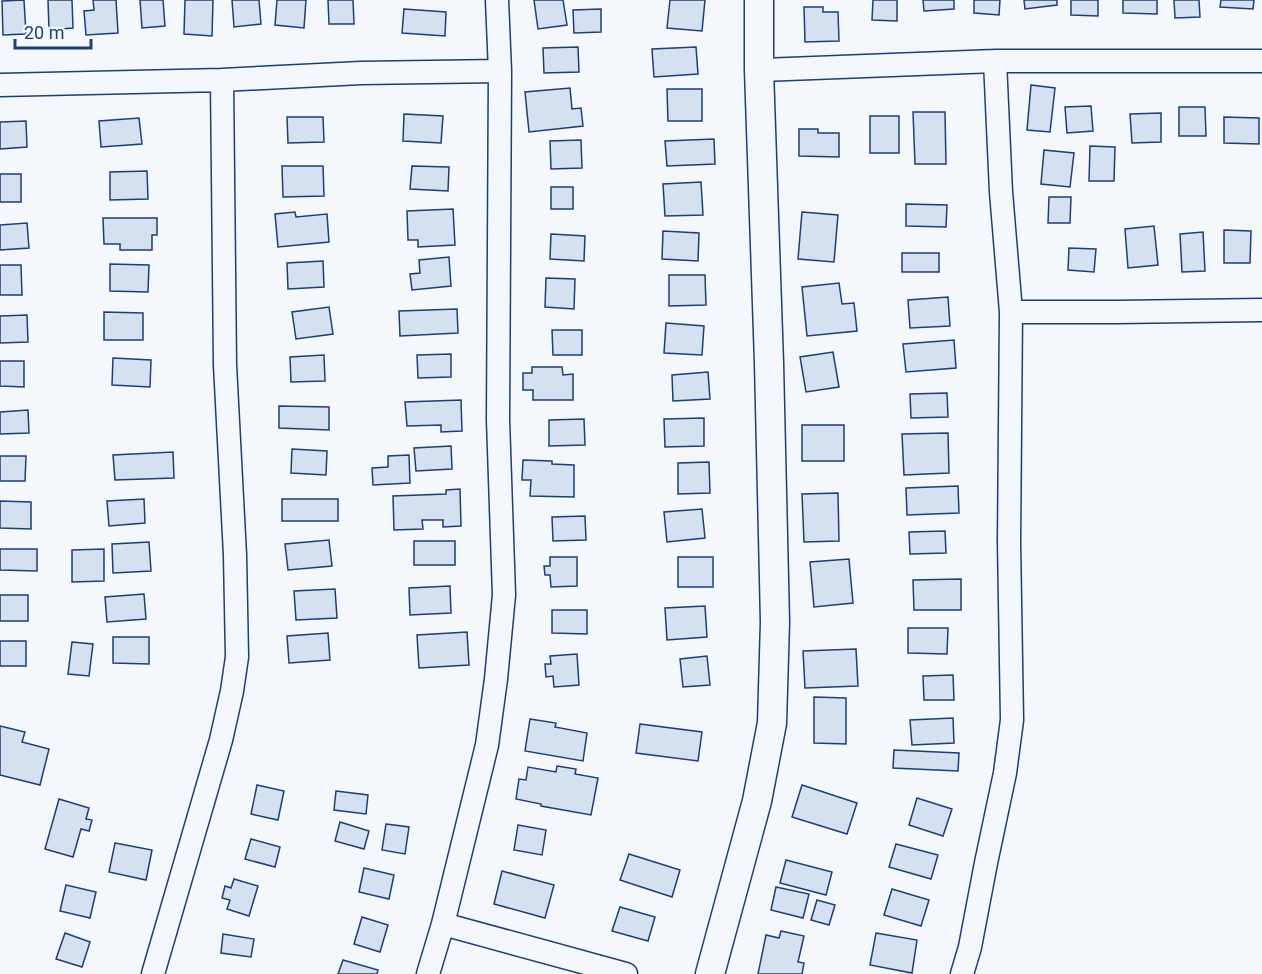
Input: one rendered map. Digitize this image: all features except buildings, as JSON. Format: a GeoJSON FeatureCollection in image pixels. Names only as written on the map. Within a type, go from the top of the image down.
{"type":"FeatureCollection","features":[{"type":"Feature","properties":{"kind":"street"},"geometry":{"type":"LineString","coordinates":[[428,974],[443,924],[487,745],[504,595],[498,420],[500,70],[496,0]]}},
{"type":"Feature","properties":{"kind":"street"},"geometry":{"type":"LineString","coordinates":[[710,974],[757,801],[772,723],[775,610],[759,70],[759,0]]}},
{"type":"Feature","properties":{"kind":"street"},"geometry":{"type":"LineString","coordinates":[[759,70],[995,61],[1262,61]]}},
{"type":"Feature","properties":{"kind":"street"},"geometry":{"type":"LineString","coordinates":[[962,974],[970,947],[1005,774],[1012,720],[1009,542],[1011,312],[1001,192],[995,61]]}},
{"type":"Feature","properties":{"kind":"street"},"geometry":{"type":"LineString","coordinates":[[0,85],[500,70]]}},
{"type":"Feature","properties":{"kind":"street"},"geometry":{"type":"LineString","coordinates":[[153,974],[221,740],[237,657],[235,555],[225,365],[222,80]]}},
{"type":"Feature","properties":{"kind":"street"},"geometry":{"type":"LineString","coordinates":[[1011,312],[1262,310]]}},
{"type":"Feature","properties":{"kind":"street"},"geometry":{"type":"LineString","coordinates":[[443,924],[626,974]]}}]}
